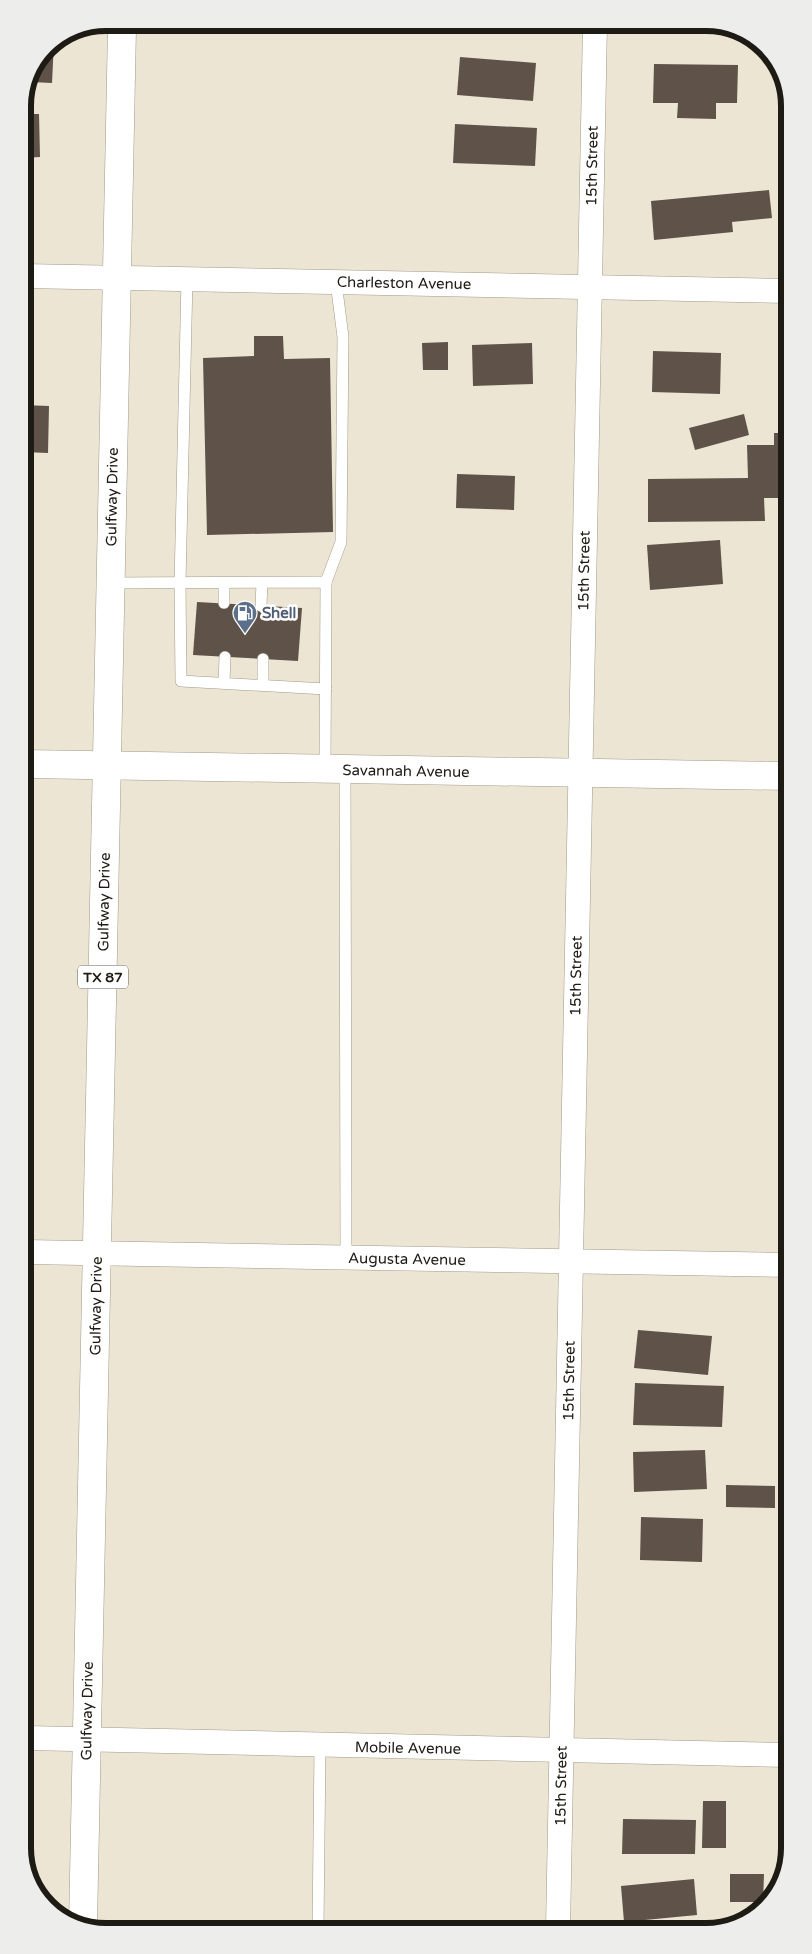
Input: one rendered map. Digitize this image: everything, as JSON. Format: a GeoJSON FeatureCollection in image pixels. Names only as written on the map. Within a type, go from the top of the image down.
{"type":"FeatureCollection","features":[{"type":"Feature","properties":{"kind":"main road","name":"Gulfway Drive"},"geometry":{"type":"LineString","coordinates":[[83,1919],[122,31]]}},
{"type":"Feature","properties":{"kind":"main road","name":"Savannah Avenue"},"geometry":{"type":"LineString","coordinates":[[31,764],[781,776]]}},
{"type":"Feature","properties":{"kind":"street","name":"15th Street"},"geometry":{"type":"LineString","coordinates":[[558,1923],[595,31]]}},
{"type":"Feature","properties":{"kind":"street","name":"Charleston Avenue"},"geometry":{"type":"LineString","coordinates":[[31,276],[781,291]]}},
{"type":"Feature","properties":{"kind":"street","name":"Augusta Avenue"},"geometry":{"type":"LineString","coordinates":[[31,1252],[781,1265]]}},
{"type":"Feature","properties":{"kind":"street","name":"Mobile Avenue"},"geometry":{"type":"LineString","coordinates":[[31,1738],[781,1755]]}},
{"type":"Feature","properties":{"kind":"lane"},"geometry":{"type":"LineString","coordinates":[[187,279],[180,583],[181,681],[326,689]]}},
{"type":"Feature","properties":{"kind":"lane"},"geometry":{"type":"LineString","coordinates":[[336,282],[344,337],[341,542],[326,582],[326,689],[335,770],[346,1258]]}},
{"type":"Feature","properties":{"kind":"lane"},"geometry":{"type":"LineString","coordinates":[[111,583],[326,582]]}},
{"type":"Feature","properties":{"kind":"lane"},"geometry":{"type":"LineString","coordinates":[[224,583],[224,604]]}},
{"type":"Feature","properties":{"kind":"lane"},"geometry":{"type":"LineString","coordinates":[[261,606],[262,583]]}},
{"type":"Feature","properties":{"kind":"lane"},"geometry":{"type":"LineString","coordinates":[[224,683],[225,657]]}},
{"type":"Feature","properties":{"kind":"lane"},"geometry":{"type":"LineString","coordinates":[[263,659],[263,685]]}},
{"type":"Feature","properties":{"kind":"lane"},"geometry":{"type":"LineString","coordinates":[[318,1923],[320,1746]]}},
{"type":"Feature","properties":{"kind":"building"},"geometry":{"type":"Polygon","coordinates":[[[53,54],[52,83],[36,82],[39,73],[53,54]]]}},
{"type":"Feature","properties":{"kind":"building"},"geometry":{"type":"Polygon","coordinates":[[[460,57],[536,63],[533,101],[457,95],[460,57]]]}},
{"type":"Feature","properties":{"kind":"building"},"geometry":{"type":"Polygon","coordinates":[[[654,64],[738,65],[737,103],[716,103],[716,119],[677,118],[678,103],[653,103],[654,64]]]}},
{"type":"Feature","properties":{"kind":"building"},"geometry":{"type":"Polygon","coordinates":[[[31,114],[39,114],[40,157],[31,158],[31,114]]]}},
{"type":"Feature","properties":{"kind":"building"},"geometry":{"type":"Polygon","coordinates":[[[455,124],[537,128],[535,166],[453,163],[455,124]]]}},
{"type":"Feature","properties":{"kind":"building"},"geometry":{"type":"Polygon","coordinates":[[[769,190],[772,218],[732,222],[733,232],[654,240],[651,201],[769,190]]]}},
{"type":"Feature","properties":{"kind":"building"},"geometry":{"type":"Polygon","coordinates":[[[254,336],[283,336],[284,359],[330,358],[333,532],[207,535],[203,358],[254,356],[254,336]]]}},
{"type":"Feature","properties":{"kind":"building"},"geometry":{"type":"Polygon","coordinates":[[[448,342],[448,370],[423,370],[422,343],[448,342]]]}},
{"type":"Feature","properties":{"kind":"building"},"geometry":{"type":"Polygon","coordinates":[[[532,343],[533,384],[473,386],[472,345],[532,343]]]}},
{"type":"Feature","properties":{"kind":"building"},"geometry":{"type":"Polygon","coordinates":[[[653,351],[721,353],[720,394],[652,392],[653,351]]]}},
{"type":"Feature","properties":{"kind":"building"},"geometry":{"type":"Polygon","coordinates":[[[31,405],[49,406],[48,453],[31,452],[31,405]]]}},
{"type":"Feature","properties":{"kind":"building"},"geometry":{"type":"Polygon","coordinates":[[[744,414],[749,435],[695,450],[689,428],[744,414]]]}},
{"type":"Feature","properties":{"kind":"building"},"geometry":{"type":"Polygon","coordinates":[[[774,433],[781,433],[781,498],[764,498],[765,521],[648,522],[648,479],[748,478],[747,445],[774,445],[774,433]]]}},
{"type":"Feature","properties":{"kind":"building"},"geometry":{"type":"Polygon","coordinates":[[[457,474],[515,476],[514,510],[456,508],[457,474]]]}},
{"type":"Feature","properties":{"kind":"building"},"geometry":{"type":"Polygon","coordinates":[[[720,540],[723,584],[650,590],[647,545],[720,540]]]}},
{"type":"Feature","properties":{"kind":"building"},"geometry":{"type":"Polygon","coordinates":[[[197,602],[302,608],[298,661],[193,655],[197,602]]]}},
{"type":"Feature","properties":{"kind":"building"},"geometry":{"type":"Polygon","coordinates":[[[638,1330],[712,1336],[708,1375],[634,1368],[638,1330]]]}},
{"type":"Feature","properties":{"kind":"building"},"geometry":{"type":"Polygon","coordinates":[[[635,1383],[724,1386],[722,1427],[633,1425],[635,1383]]]}},
{"type":"Feature","properties":{"kind":"building"},"geometry":{"type":"Polygon","coordinates":[[[705,1450],[707,1489],[634,1492],[633,1452],[705,1450]]]}},
{"type":"Feature","properties":{"kind":"building"},"geometry":{"type":"Polygon","coordinates":[[[726,1485],[775,1486],[775,1508],[726,1507],[726,1485]]]}},
{"type":"Feature","properties":{"kind":"building"},"geometry":{"type":"Polygon","coordinates":[[[641,1517],[703,1519],[702,1562],[640,1560],[641,1517]]]}},
{"type":"Feature","properties":{"kind":"building"},"geometry":{"type":"Polygon","coordinates":[[[703,1801],[726,1801],[726,1848],[702,1848],[703,1801]]]}},
{"type":"Feature","properties":{"kind":"building"},"geometry":{"type":"Polygon","coordinates":[[[623,1819],[696,1820],[695,1854],[622,1854],[623,1819]]]}},
{"type":"Feature","properties":{"kind":"building"},"geometry":{"type":"Polygon","coordinates":[[[730,1874],[764,1874],[763,1895],[756,1902],[730,1902],[730,1874]]]}},
{"type":"Feature","properties":{"kind":"building"},"geometry":{"type":"Polygon","coordinates":[[[694,1879],[697,1915],[624,1922],[621,1886],[694,1879]]]}},
{"type":"Feature","properties":{"kind":"place","name":"Shell"},"geometry":{"type":"Point","coordinates":[245,634]}}]}
